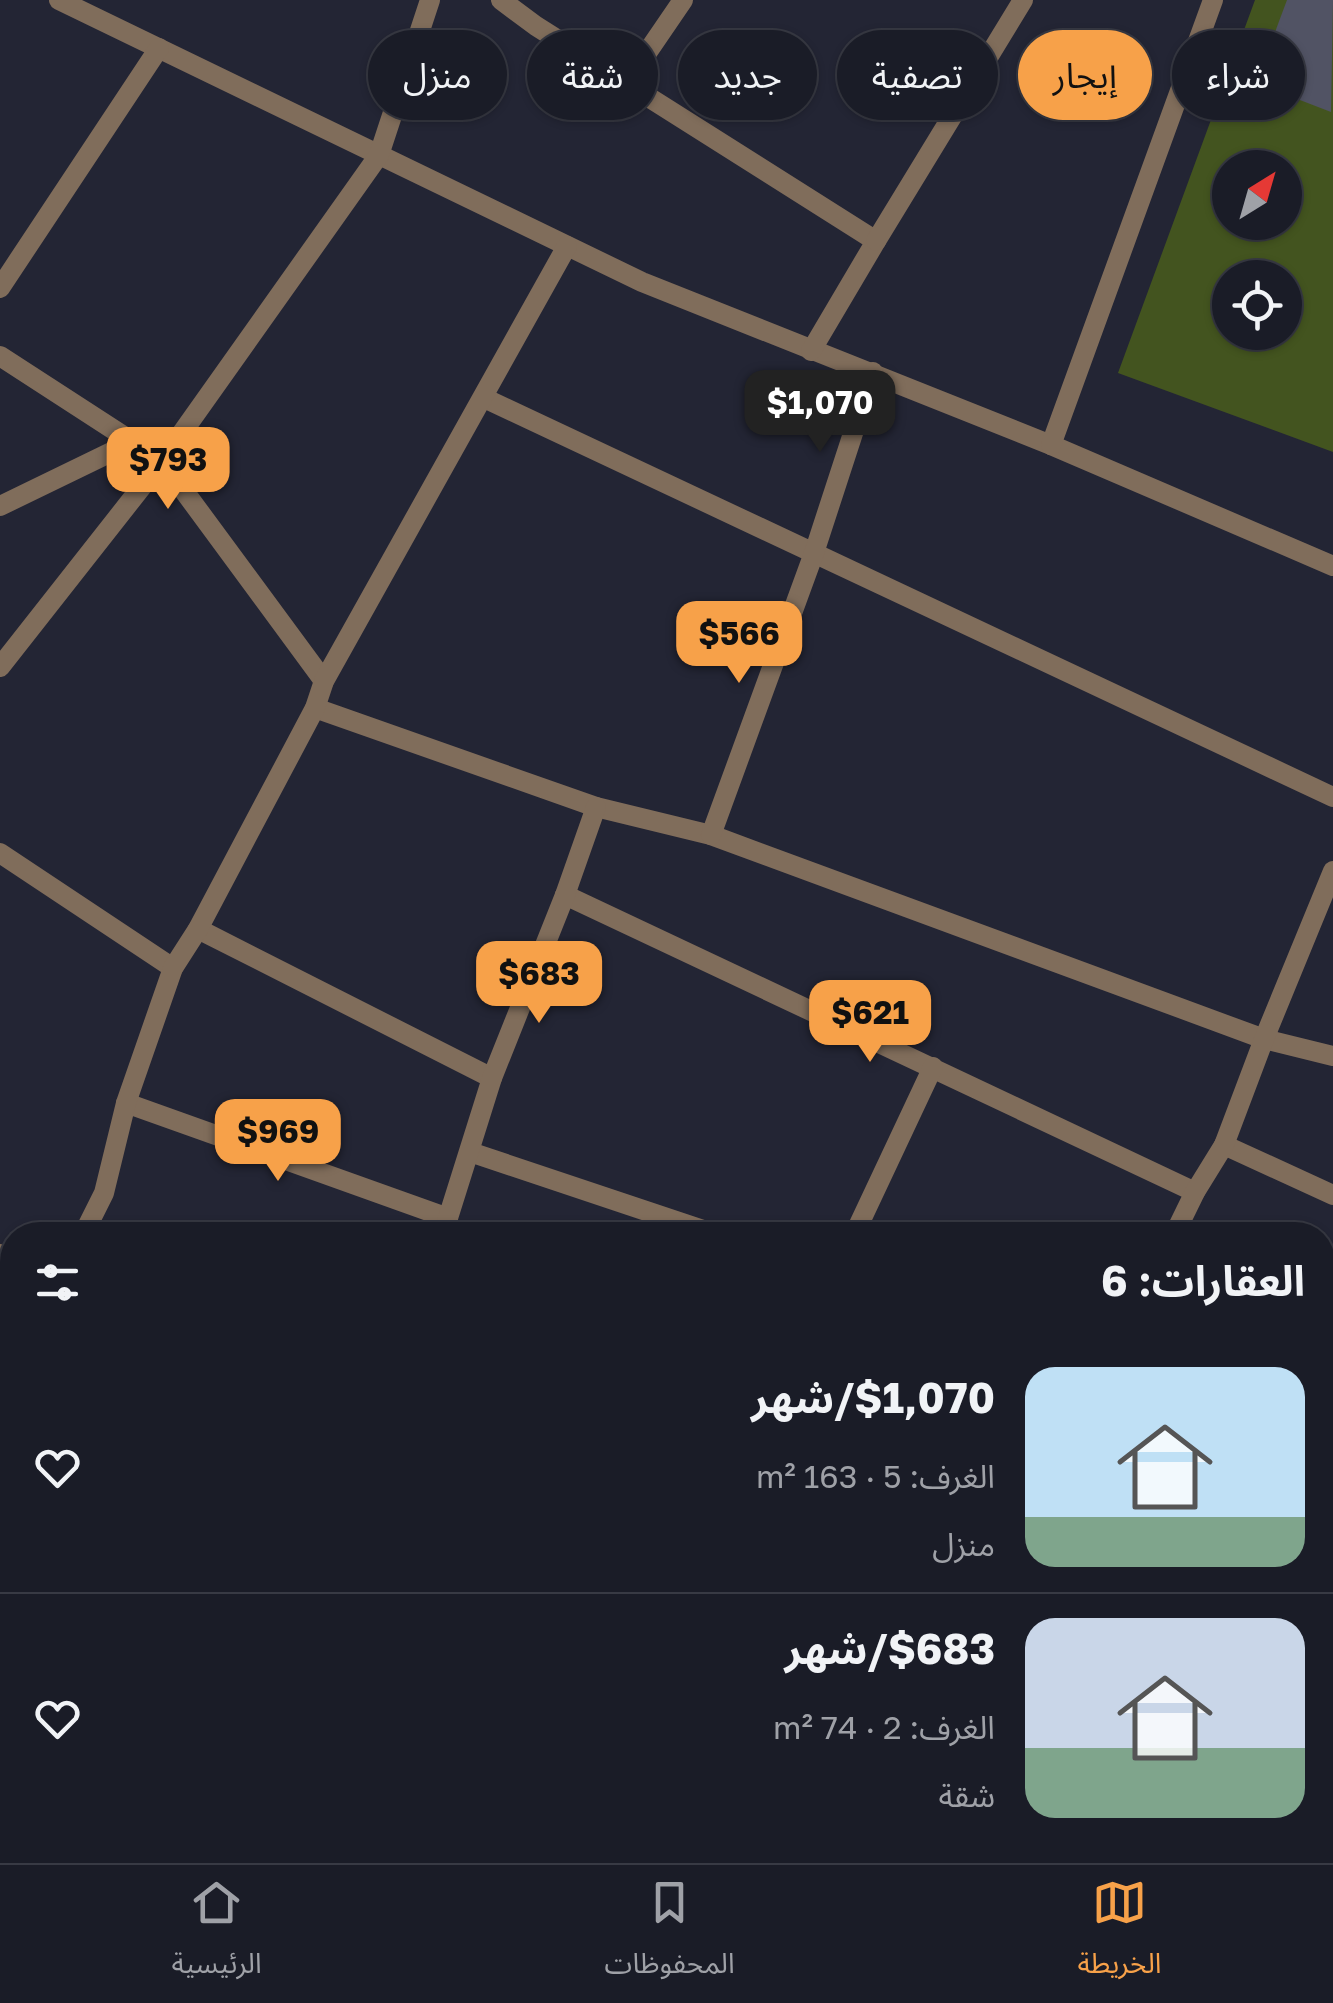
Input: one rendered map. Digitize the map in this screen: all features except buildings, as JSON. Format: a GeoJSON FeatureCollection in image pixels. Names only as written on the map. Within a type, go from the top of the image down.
{"type":"FeatureCollection","features":[{"type":"Feature","properties":{"kind":"street"},"geometry":{"type":"LineString","coordinates":[[59,0],[642,282],[1051,445],[1333,566]]}},
{"type":"Feature","properties":{"kind":"street"},"geometry":{"type":"LineString","coordinates":[[0,667],[162,460],[378,156],[430,0]]}},
{"type":"Feature","properties":{"kind":"street"},"geometry":{"type":"LineString","coordinates":[[501,0],[542,30]]}},
{"type":"Feature","properties":{"kind":"street"},"geometry":{"type":"LineString","coordinates":[[658,37],[683,0]]}},
{"type":"Feature","properties":{"kind":"street"},"geometry":{"type":"LineString","coordinates":[[811,351],[1023,0]]}},
{"type":"Feature","properties":{"kind":"street"},"geometry":{"type":"LineString","coordinates":[[1051,445],[1214,0]]}},
{"type":"Feature","properties":{"kind":"street"},"geometry":{"type":"LineString","coordinates":[[0,288],[159,48]]}},
{"type":"Feature","properties":{"kind":"street"},"geometry":{"type":"LineString","coordinates":[[658,102],[876,242]]}},
{"type":"Feature","properties":{"kind":"street"},"geometry":{"type":"LineString","coordinates":[[90,1222],[104,1193],[126,1104],[173,968],[315,708],[324,682],[567,246]]}},
{"type":"Feature","properties":{"kind":"street"},"geometry":{"type":"LineString","coordinates":[[0,356],[162,460],[324,682]]}},
{"type":"Feature","properties":{"kind":"street"},"geometry":{"type":"LineString","coordinates":[[712,836],[814,553],[873,372]]}},
{"type":"Feature","properties":{"kind":"street"},"geometry":{"type":"LineString","coordinates":[[484,398],[1333,798]]}},
{"type":"Feature","properties":{"kind":"street"},"geometry":{"type":"LineString","coordinates":[[0,506],[132,442]]}},
{"type":"Feature","properties":{"kind":"street"},"geometry":{"type":"LineString","coordinates":[[315,708],[596,808],[712,836],[1264,1039],[1333,1056]]}},
{"type":"Feature","properties":{"kind":"street"},"geometry":{"type":"LineString","coordinates":[[447,1222],[492,1078],[596,808]]}},
{"type":"Feature","properties":{"kind":"street"},"geometry":{"type":"LineString","coordinates":[[0,852],[173,968]]}},
{"type":"Feature","properties":{"kind":"street"},"geometry":{"type":"LineString","coordinates":[[1180,1222],[1224,1144],[1333,871]]}},
{"type":"Feature","properties":{"kind":"street"},"geometry":{"type":"LineString","coordinates":[[565,895],[1195,1192]]}},
{"type":"Feature","properties":{"kind":"street"},"geometry":{"type":"LineString","coordinates":[[198,928],[492,1078]]}},
{"type":"Feature","properties":{"kind":"street"},"geometry":{"type":"LineString","coordinates":[[860,1222],[933,1067]]}},
{"type":"Feature","properties":{"kind":"street"},"geometry":{"type":"LineString","coordinates":[[126,1104],[436,1222]]}},
{"type":"Feature","properties":{"kind":"street"},"geometry":{"type":"LineString","coordinates":[[1224,1144],[1333,1194]]}},
{"type":"Feature","properties":{"kind":"street"},"geometry":{"type":"LineString","coordinates":[[470,1152],[677,1222]]}},
{"type":"Feature","properties":{"kind":"green space"},"geometry":{"type":"Polygon","coordinates":[[[1255,0],[1333,0],[1333,452],[1118,373],[1211,120],[1305,120],[1305,30],[1244,30],[1255,0]]]}}]}
